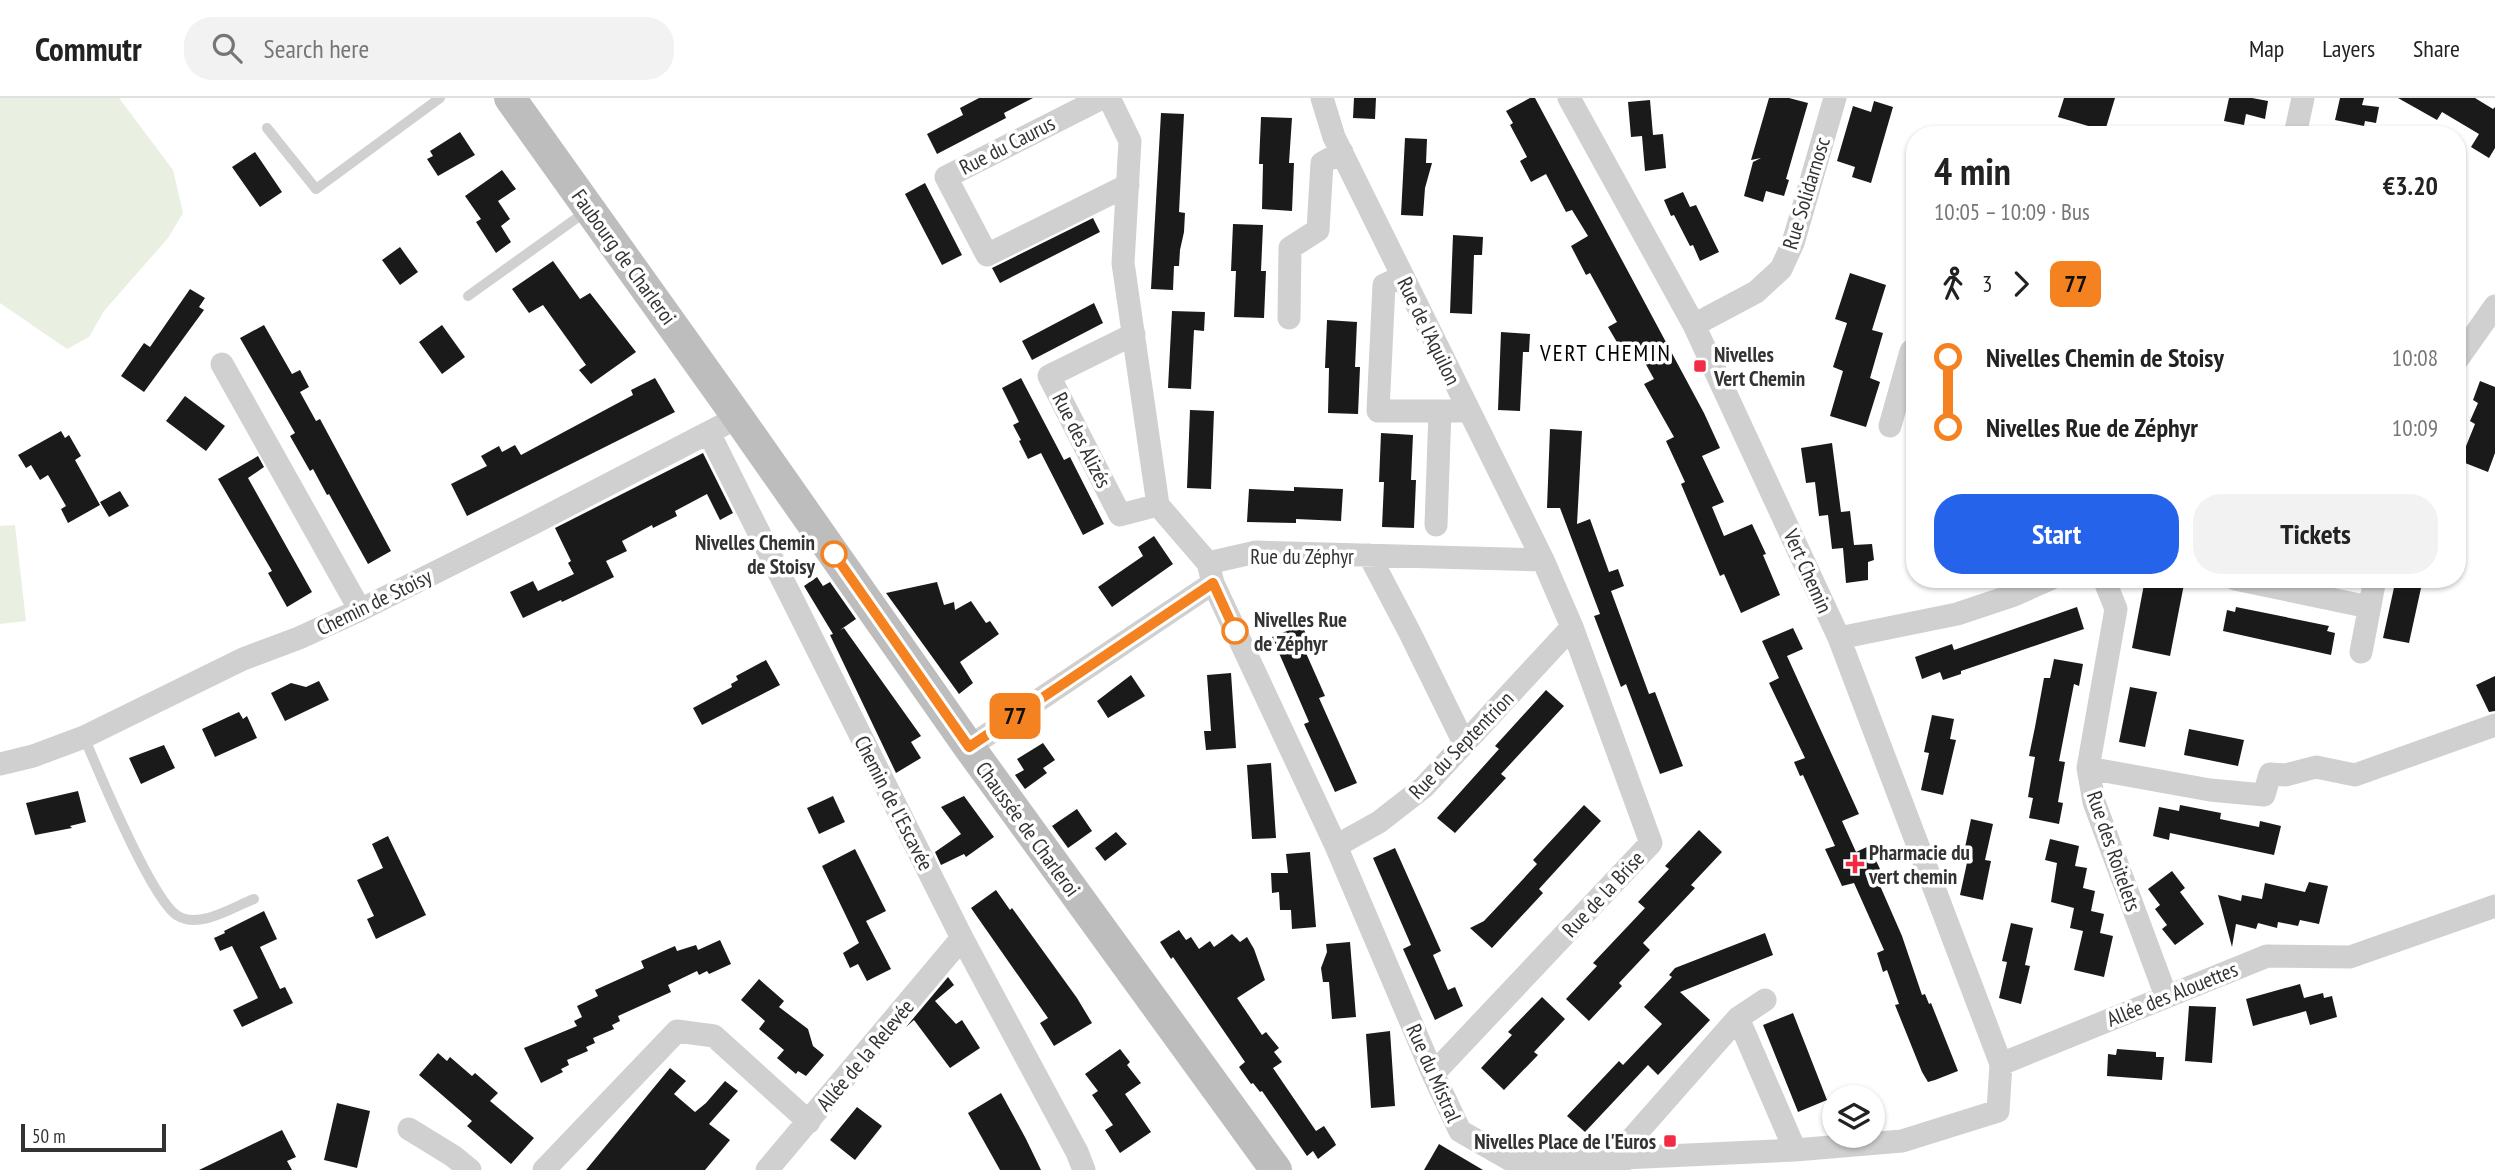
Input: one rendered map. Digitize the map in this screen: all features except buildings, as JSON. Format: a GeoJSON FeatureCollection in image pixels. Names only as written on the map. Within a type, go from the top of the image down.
{"type":"FeatureCollection","features":[{"type":"Feature","properties":{"kind":"main road","name":"Faubourg de Charleroi"},"geometry":{"type":"LineString","coordinates":[[510,98],[737,416]]}},
{"type":"Feature","properties":{"kind":"main road","name":"Chaussée de Charleroi"},"geometry":{"type":"LineString","coordinates":[[737,416],[969,747],[1276,1170]]}},
{"type":"Feature","properties":{"kind":"street","name":"Rue du Caurus"},"geometry":{"type":"LineString","coordinates":[[1102,98],[946,177],[987,255],[1128,185]]}},
{"type":"Feature","properties":{"kind":"street"},"geometry":{"type":"LineString","coordinates":[[1109,98],[1130,141],[1123,263],[1157,505],[1211,573]]}},
{"type":"Feature","properties":{"kind":"street","name":"Rue de l'Aquilon"},"geometry":{"type":"LineString","coordinates":[[1322,98],[1334,136],[1543,560]]}},
{"type":"Feature","properties":{"kind":"street","name":"Vert Chemin"},"geometry":{"type":"LineString","coordinates":[[1569,98],[1694,325],[1839,638],[2001,1063]]}},
{"type":"Feature","properties":{"kind":"street","name":"Rue Solidarnosc"},"geometry":{"type":"LineString","coordinates":[[1694,325],[1756,292],[1781,269],[1793,243],[1835,98]]}},
{"type":"Feature","properties":{"kind":"street"},"geometry":{"type":"LineString","coordinates":[[2297,126],[2303,98]]}},
{"type":"Feature","properties":{"kind":"street"},"geometry":{"type":"LineString","coordinates":[[1289,318],[1290,248],[1318,230],[1322,163],[1342,152]]}},
{"type":"Feature","properties":{"kind":"street"},"geometry":{"type":"LineString","coordinates":[[1402,277],[1384,285],[1378,411],[1469,411]]}},
{"type":"Feature","properties":{"kind":"street"},"geometry":{"type":"LineString","coordinates":[[2466,347],[2495,306]]}},
{"type":"Feature","properties":{"kind":"street","name":"Rue des Alizés"},"geometry":{"type":"LineString","coordinates":[[1133,334],[1049,376],[1120,515],[1157,505]]}},
{"type":"Feature","properties":{"kind":"street"},"geometry":{"type":"LineString","coordinates":[[222,364],[360,610]]}},
{"type":"Feature","properties":{"kind":"street"},"geometry":{"type":"LineString","coordinates":[[1890,426],[1906,369]]}},
{"type":"Feature","properties":{"kind":"street"},"geometry":{"type":"LineString","coordinates":[[1436,524],[1440,411]]}},
{"type":"Feature","properties":{"kind":"street","name":"Chemin de Stoisy"},"geometry":{"type":"LineString","coordinates":[[0,764],[33,756],[84,737],[235,662],[299,638],[360,610],[709,433],[737,416]]}},
{"type":"Feature","properties":{"kind":"street","name":"Chemin de l'Escavée"},"geometry":{"type":"LineString","coordinates":[[709,433],[962,938],[1077,1152],[1084,1170]]}},
{"type":"Feature","properties":{"kind":"street","name":"Rue du Zéphyr"},"geometry":{"type":"LineString","coordinates":[[969,747],[1211,573],[1256,552],[1543,560]]}},
{"type":"Feature","properties":{"kind":"street"},"geometry":{"type":"LineString","coordinates":[[1369,555],[1464,744]]}},
{"type":"Feature","properties":{"kind":"street","name":"Rue de la Brise"},"geometry":{"type":"LineString","coordinates":[[1433,1074],[1651,843],[1572,627],[1543,560]]}},
{"type":"Feature","properties":{"kind":"street","name":"Rue du Mistral"},"geometry":{"type":"LineString","coordinates":[[1211,573],[1336,846],[1460,1131],[1516,1163],[1795,1150],[1902,1141],[1998,1111],[2001,1063]]}},
{"type":"Feature","properties":{"kind":"street"},"geometry":{"type":"LineString","coordinates":[[1839,638],[1957,614],[2010,588]]}},
{"type":"Feature","properties":{"kind":"street","name":"Rue des Roitelets"},"geometry":{"type":"LineString","coordinates":[[2108,588],[2116,609],[2088,768],[2094,802],[2166,996]]}},
{"type":"Feature","properties":{"kind":"street"},"geometry":{"type":"LineString","coordinates":[[2278,588],[2370,607]]}},
{"type":"Feature","properties":{"kind":"street"},"geometry":{"type":"LineString","coordinates":[[2361,652],[2373,588]]}},
{"type":"Feature","properties":{"kind":"street","name":"Rue du Septentrion"},"geometry":{"type":"LineString","coordinates":[[1336,846],[1379,822],[1424,787],[1572,627]]}},
{"type":"Feature","properties":{"kind":"street"},"geometry":{"type":"LineString","coordinates":[[2088,768],[2210,790],[2263,795],[2270,774],[2286,775],[2316,767],[2355,775],[2495,724]]}},
{"type":"Feature","properties":{"kind":"street","name":"Allée des Alouettes"},"geometry":{"type":"LineString","coordinates":[[2001,1063],[2267,956],[2350,957],[2495,906]]}},
{"type":"Feature","properties":{"kind":"street","name":"Allée de la Relevée"},"geometry":{"type":"LineString","coordinates":[[544,1170],[677,1031],[714,1036],[809,1122],[962,938]]}},
{"type":"Feature","properties":{"kind":"street"},"geometry":{"type":"LineString","coordinates":[[1626,1158],[1628,1144],[1738,1018],[1765,1000]]}},
{"type":"Feature","properties":{"kind":"street"},"geometry":{"type":"LineString","coordinates":[[1738,1018],[1795,1150]]}},
{"type":"Feature","properties":{"kind":"street"},"geometry":{"type":"LineString","coordinates":[[767,1170],[809,1122]]}},
{"type":"Feature","properties":{"kind":"street"},"geometry":{"type":"LineString","coordinates":[[409,1129],[453,1156],[470,1170]]}},
{"type":"Feature","properties":{"kind":"lane"},"geometry":{"type":"LineString","coordinates":[[267,128],[316,189],[440,98]]}},
{"type":"Feature","properties":{"kind":"lane"},"geometry":{"type":"LineString","coordinates":[[468,296],[590,209]]}},
{"type":"Feature","properties":{"kind":"lane"},"geometry":{"type":"LineString","coordinates":[[84,737],[111,800],[156,889],[178,916],[200,921],[254,899]]}},
{"type":"Feature","properties":{"kind":"green space"},"geometry":{"type":"Polygon","coordinates":[[[0,98],[119,98],[173,170],[183,213],[168,238],[104,311],[89,337],[67,349],[0,303],[0,98]]]}},
{"type":"Feature","properties":{"kind":"green space"},"geometry":{"type":"Polygon","coordinates":[[[15,525],[26,621],[0,624],[0,526],[15,525]]]}},
{"type":"Feature","properties":{"kind":"bus line","name":"77"},"geometry":{"type":"LineString","coordinates":[[834,554],[969,747],[1213,583],[1235,631]]}},
{"type":"Feature","properties":{"kind":"place","name":"Nivelles Vert Chemin"},"geometry":{"type":"Point","coordinates":[1700,366]}},
{"type":"Feature","properties":{"kind":"place","name":"Nivelles Chemin de Stoisy"},"geometry":{"type":"Point","coordinates":[834,554]}},
{"type":"Feature","properties":{"kind":"place","name":"Nivelles Rue de Zéphyr"},"geometry":{"type":"Point","coordinates":[1235,631]}},
{"type":"Feature","properties":{"kind":"place","name":"Pharmacie du vert chemin"},"geometry":{"type":"Point","coordinates":[1855,864]}},
{"type":"Feature","properties":{"kind":"place","name":"Nivelles Place de l'Euros"},"geometry":{"type":"Point","coordinates":[1670,1141]}},
{"type":"Feature","properties":{"kind":"district","name":"VERT CHEMIN"},"geometry":{"type":"Point","coordinates":[1606,352]}}]}
